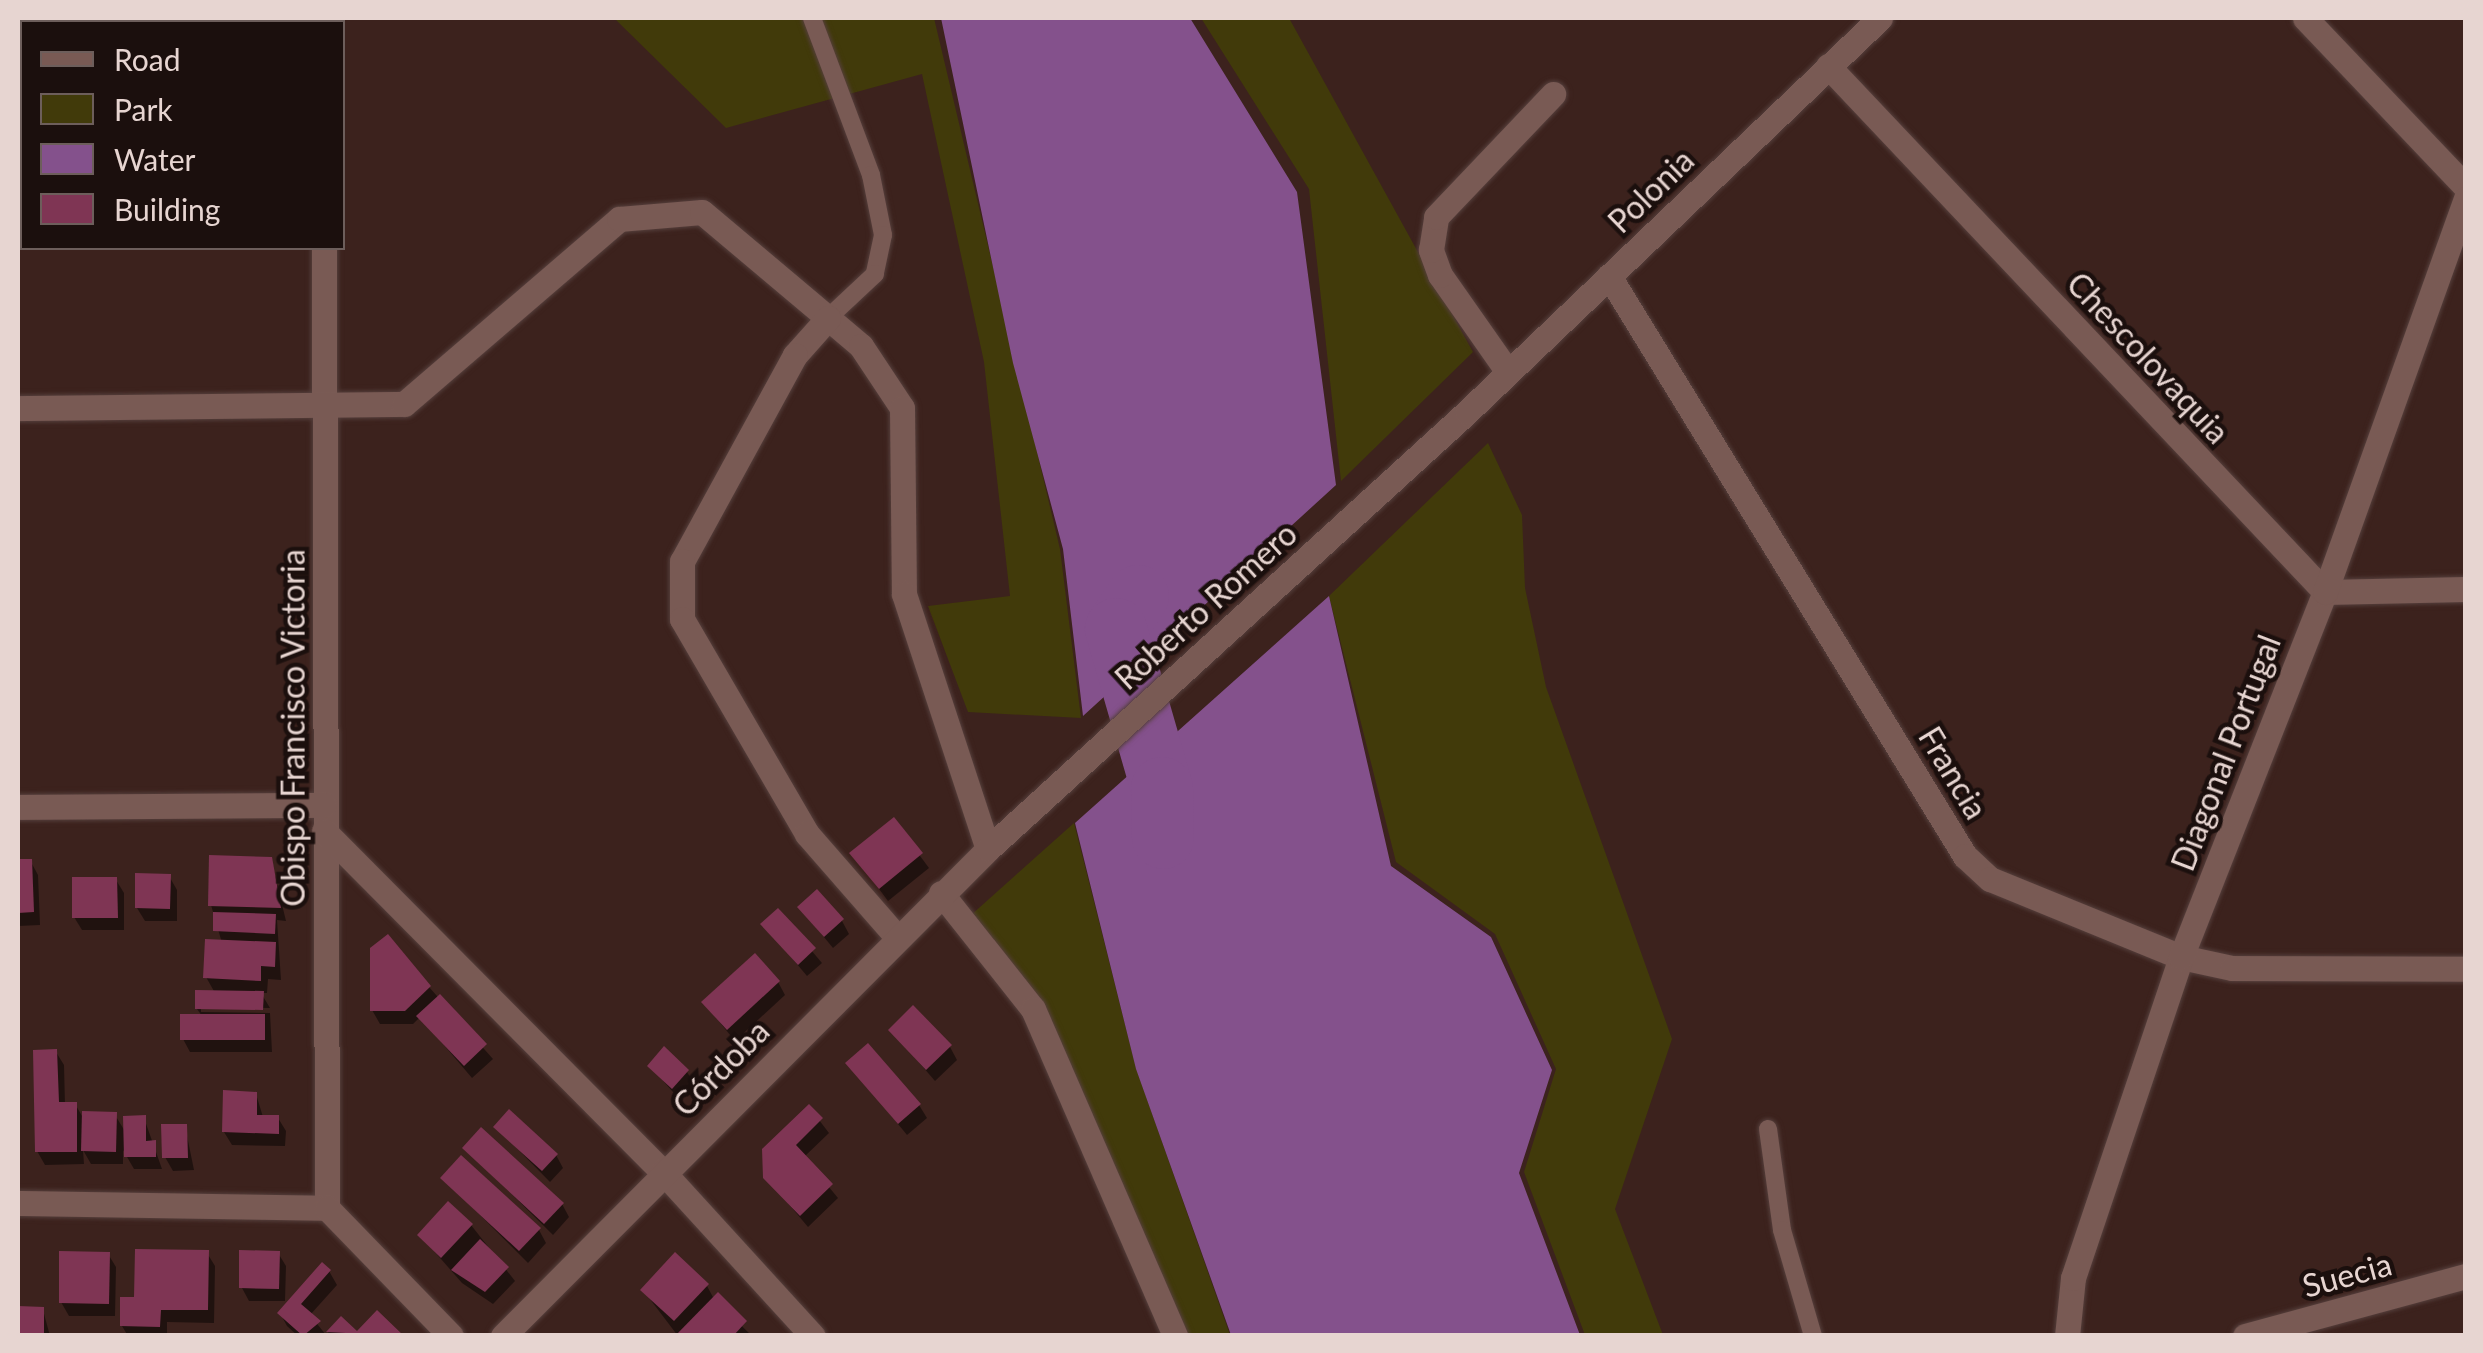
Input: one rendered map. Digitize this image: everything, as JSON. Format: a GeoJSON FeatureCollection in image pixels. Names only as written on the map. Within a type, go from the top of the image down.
{"type":"FeatureCollection","features":[{"type":"Feature","properties":{"kind":"street","name":"Polonia"},"geometry":{"type":"LineString","coordinates":[[1467,412],[1880,18]]}},
{"type":"Feature","properties":{"kind":"street"},"geometry":{"type":"LineString","coordinates":[[2305,18],[2466,187]]}},
{"type":"Feature","properties":{"kind":"street","name":"Chescolovaquia"},"geometry":{"type":"LineString","coordinates":[[1828,66],[2324,592]]}},
{"type":"Feature","properties":{"kind":"street"},"geometry":{"type":"LineString","coordinates":[[1508,372],[1440,275],[1431,250],[1436,216],[1553,94]]}},
{"type":"Feature","properties":{"kind":"street","name":"Diagonal Portugal"},"geometry":{"type":"LineString","coordinates":[[2067,1336],[2073,1278],[2181,957],[2324,592],[2466,199]]}},
{"type":"Feature","properties":{"kind":"street"},"geometry":{"type":"LineString","coordinates":[[18,408],[404,404],[619,219],[702,212],[861,346],[902,408],[904,594],[988,849]]}},
{"type":"Feature","properties":{"kind":"street","name":"Obispo Francisco Victoria"},"geometry":{"type":"LineString","coordinates":[[324,250],[327,1208]]}},
{"type":"Feature","properties":{"kind":"street","name":"Francia"},"geometry":{"type":"LineString","coordinates":[[1609,276],[1965,856],[1990,879],[2181,957],[2232,968],[2466,968]]}},
{"type":"Feature","properties":{"kind":"street"},"geometry":{"type":"LineString","coordinates":[[828,318],[795,355],[682,561],[682,619],[807,834],[897,938]]}},
{"type":"Feature","properties":{"kind":"street","name":"Roberto Romero"},"geometry":{"type":"LineString","coordinates":[[988,849],[1467,412]]}},
{"type":"Feature","properties":{"kind":"street"},"geometry":{"type":"LineString","coordinates":[[2324,592],[2466,589]]}},
{"type":"Feature","properties":{"kind":"street"},"geometry":{"type":"LineString","coordinates":[[18,807],[324,818],[663,1172],[812,1336]]}},
{"type":"Feature","properties":{"kind":"street","name":"Córdoba"},"geometry":{"type":"LineString","coordinates":[[503,1336],[988,849]]}},
{"type":"Feature","properties":{"kind":"street"},"geometry":{"type":"LineString","coordinates":[[942,894],[1033,1008],[1175,1336]]}},
{"type":"Feature","properties":{"kind":"street"},"geometry":{"type":"LineString","coordinates":[[18,1204],[327,1208],[451,1336]]}},
{"type":"Feature","properties":{"kind":"street","name":"Suecia"},"geometry":{"type":"LineString","coordinates":[[2244,1336],[2466,1276]]}},
{"type":"Feature","properties":{"kind":"lane"},"geometry":{"type":"LineString","coordinates":[[812,18],[871,175],[883,235],[875,274],[828,318]]}},
{"type":"Feature","properties":{"kind":"lane"},"geometry":{"type":"LineString","coordinates":[[1768,1129],[1782,1230],[1813,1336]]}},
{"type":"Feature","properties":{"kind":"green space"},"geometry":{"type":"Polygon","coordinates":[[[614,18],[934,18],[1060,549],[1081,718],[968,712],[928,606],[1010,596],[984,362],[922,74],[726,128],[614,18]]]}},
{"type":"Feature","properties":{"kind":"green space"},"geometry":{"type":"Polygon","coordinates":[[[1201,18],[1289,18],[1473,352],[1341,481],[1309,189],[1201,18]]]}},
{"type":"Feature","properties":{"kind":"green space"},"geometry":{"type":"Polygon","coordinates":[[[1488,443],[1522,515],[1525,588],[1546,687],[1672,1039],[1615,1209],[1663,1335],[1585,1335],[1524,1172],[1556,1069],[1495,934],[1396,862],[1329,596],[1488,443]]]}},
{"type":"Feature","properties":{"kind":"green space"},"geometry":{"type":"Polygon","coordinates":[[[1074,823],[1136,1068],[1230,1335],[1189,1335],[1038,999],[970,916],[1074,823]]]}},
{"type":"Feature","properties":{"kind":"water"},"geometry":{"type":"Polygon","coordinates":[[[941,18],[1190,18],[1297,192],[1336,485],[1083,716],[1063,549],[1013,363],[941,18]]]}},
{"type":"Feature","properties":{"kind":"water"},"geometry":{"type":"Polygon","coordinates":[[[1329,596],[1391,866],[1491,937],[1552,1070],[1519,1173],[1580,1335],[1231,1335],[1136,1069],[1075,823],[1329,596]]]}},
{"type":"Feature","properties":{"kind":"building"},"geometry":{"type":"Polygon","coordinates":[[[894,817],[923,853],[879,889],[849,853],[894,817]]]}},
{"type":"Feature","properties":{"kind":"building"},"geometry":{"type":"Polygon","coordinates":[[[209,855],[272,857],[281,908],[208,906],[209,855]]]}},
{"type":"Feature","properties":{"kind":"building"},"geometry":{"type":"Polygon","coordinates":[[[18,859],[32,859],[34,912],[18,913],[18,859]]]}},
{"type":"Feature","properties":{"kind":"building"},"geometry":{"type":"Polygon","coordinates":[[[135,873],[171,874],[170,909],[135,908],[135,873]]]}},
{"type":"Feature","properties":{"kind":"building"},"geometry":{"type":"Polygon","coordinates":[[[72,877],[117,877],[118,918],[72,918],[72,877]]]}},
{"type":"Feature","properties":{"kind":"building"},"geometry":{"type":"Polygon","coordinates":[[[817,889],[844,919],[824,937],[797,907],[817,889]]]}},
{"type":"Feature","properties":{"kind":"building"},"geometry":{"type":"Polygon","coordinates":[[[778,908],[816,948],[798,965],[760,924],[778,908]]]}},
{"type":"Feature","properties":{"kind":"building"},"geometry":{"type":"Polygon","coordinates":[[[213,912],[276,914],[275,934],[213,931],[213,912]]]}},
{"type":"Feature","properties":{"kind":"building"},"geometry":{"type":"Polygon","coordinates":[[[388,934],[431,986],[405,1011],[370,1011],[370,948],[388,934]]]}},
{"type":"Feature","properties":{"kind":"building"},"geometry":{"type":"Polygon","coordinates":[[[205,939],[276,942],[275,967],[261,966],[261,981],[203,978],[205,939]]]}},
{"type":"Feature","properties":{"kind":"building"},"geometry":{"type":"Polygon","coordinates":[[[755,953],[780,981],[727,1030],[701,1002],[755,953]]]}},
{"type":"Feature","properties":{"kind":"building"},"geometry":{"type":"Polygon","coordinates":[[[195,990],[264,991],[263,1010],[195,1009],[195,990]]]}},
{"type":"Feature","properties":{"kind":"building"},"geometry":{"type":"Polygon","coordinates":[[[440,994],[487,1044],[464,1066],[416,1016],[440,994]]]}},
{"type":"Feature","properties":{"kind":"building"},"geometry":{"type":"Polygon","coordinates":[[[913,1005],[952,1045],[926,1070],[888,1030],[913,1005]]]}},
{"type":"Feature","properties":{"kind":"building"},"geometry":{"type":"Polygon","coordinates":[[[180,1014],[265,1014],[265,1040],[180,1040],[180,1014]]]}},
{"type":"Feature","properties":{"kind":"building"},"geometry":{"type":"Polygon","coordinates":[[[868,1043],[921,1104],[898,1124],[845,1063],[868,1043]]]}},
{"type":"Feature","properties":{"kind":"building"},"geometry":{"type":"Polygon","coordinates":[[[664,1046],[689,1070],[672,1089],[647,1066],[664,1046]]]}},
{"type":"Feature","properties":{"kind":"building"},"geometry":{"type":"Polygon","coordinates":[[[57,1049],[59,1102],[77,1102],[77,1152],[35,1152],[33,1050],[57,1049]]]}},
{"type":"Feature","properties":{"kind":"building"},"geometry":{"type":"Polygon","coordinates":[[[223,1090],[257,1092],[257,1115],[279,1115],[279,1134],[222,1132],[223,1090]]]}},
{"type":"Feature","properties":{"kind":"building"},"geometry":{"type":"Polygon","coordinates":[[[809,1104],[823,1118],[796,1145],[833,1184],[800,1216],[763,1178],[762,1149],[809,1104]]]}},
{"type":"Feature","properties":{"kind":"building"},"geometry":{"type":"Polygon","coordinates":[[[509,1109],[558,1154],[542,1171],[493,1127],[509,1109]]]}},
{"type":"Feature","properties":{"kind":"building"},"geometry":{"type":"Polygon","coordinates":[[[82,1111],[117,1112],[116,1152],[81,1151],[82,1111]]]}},
{"type":"Feature","properties":{"kind":"building"},"geometry":{"type":"Polygon","coordinates":[[[146,1115],[146,1141],[156,1140],[156,1157],[124,1157],[123,1116],[146,1115]]]}},
{"type":"Feature","properties":{"kind":"building"},"geometry":{"type":"Polygon","coordinates":[[[161,1124],[187,1124],[188,1158],[162,1158],[161,1124]]]}},
{"type":"Feature","properties":{"kind":"building"},"geometry":{"type":"Polygon","coordinates":[[[481,1127],[564,1203],[544,1224],[462,1148],[481,1127]]]}},
{"type":"Feature","properties":{"kind":"building"},"geometry":{"type":"Polygon","coordinates":[[[461,1155],[541,1228],[519,1251],[440,1178],[461,1155]]]}},
{"type":"Feature","properties":{"kind":"building"},"geometry":{"type":"Polygon","coordinates":[[[448,1201],[473,1224],[441,1258],[417,1235],[448,1201]]]}},
{"type":"Feature","properties":{"kind":"building"},"geometry":{"type":"Polygon","coordinates":[[[480,1239],[509,1267],[485,1292],[451,1270],[480,1239]]]}},
{"type":"Feature","properties":{"kind":"building"},"geometry":{"type":"Polygon","coordinates":[[[135,1249],[209,1250],[208,1310],[161,1310],[160,1327],[120,1326],[120,1297],[134,1297],[135,1249]]]}},
{"type":"Feature","properties":{"kind":"building"},"geometry":{"type":"Polygon","coordinates":[[[239,1250],[280,1251],[279,1289],[239,1288],[239,1250]]]}},
{"type":"Feature","properties":{"kind":"building"},"geometry":{"type":"Polygon","coordinates":[[[59,1251],[110,1252],[109,1304],[59,1303],[59,1251]]]}},
{"type":"Feature","properties":{"kind":"building"},"geometry":{"type":"Polygon","coordinates":[[[675,1252],[709,1284],[674,1321],[640,1290],[675,1252]]]}},
{"type":"Feature","properties":{"kind":"building"},"geometry":{"type":"Polygon","coordinates":[[[322,1262],[331,1270],[301,1304],[321,1321],[303,1336],[277,1313],[322,1262]]]}},
{"type":"Feature","properties":{"kind":"building"},"geometry":{"type":"Polygon","coordinates":[[[718,1292],[747,1321],[733,1336],[675,1336],[718,1292]]]}},
{"type":"Feature","properties":{"kind":"building"},"geometry":{"type":"Polygon","coordinates":[[[18,1306],[44,1307],[44,1336],[18,1336],[18,1306]]]}},
{"type":"Feature","properties":{"kind":"building"},"geometry":{"type":"Polygon","coordinates":[[[377,1310],[404,1336],[326,1332],[341,1316],[357,1331],[377,1310]]]}},
{"type":"Feature","properties":{"kind":"waterway"},"geometry":{"type":"LineString","coordinates":[[1138,596],[1116,629],[1162,788],[1163,838]]}}]}
